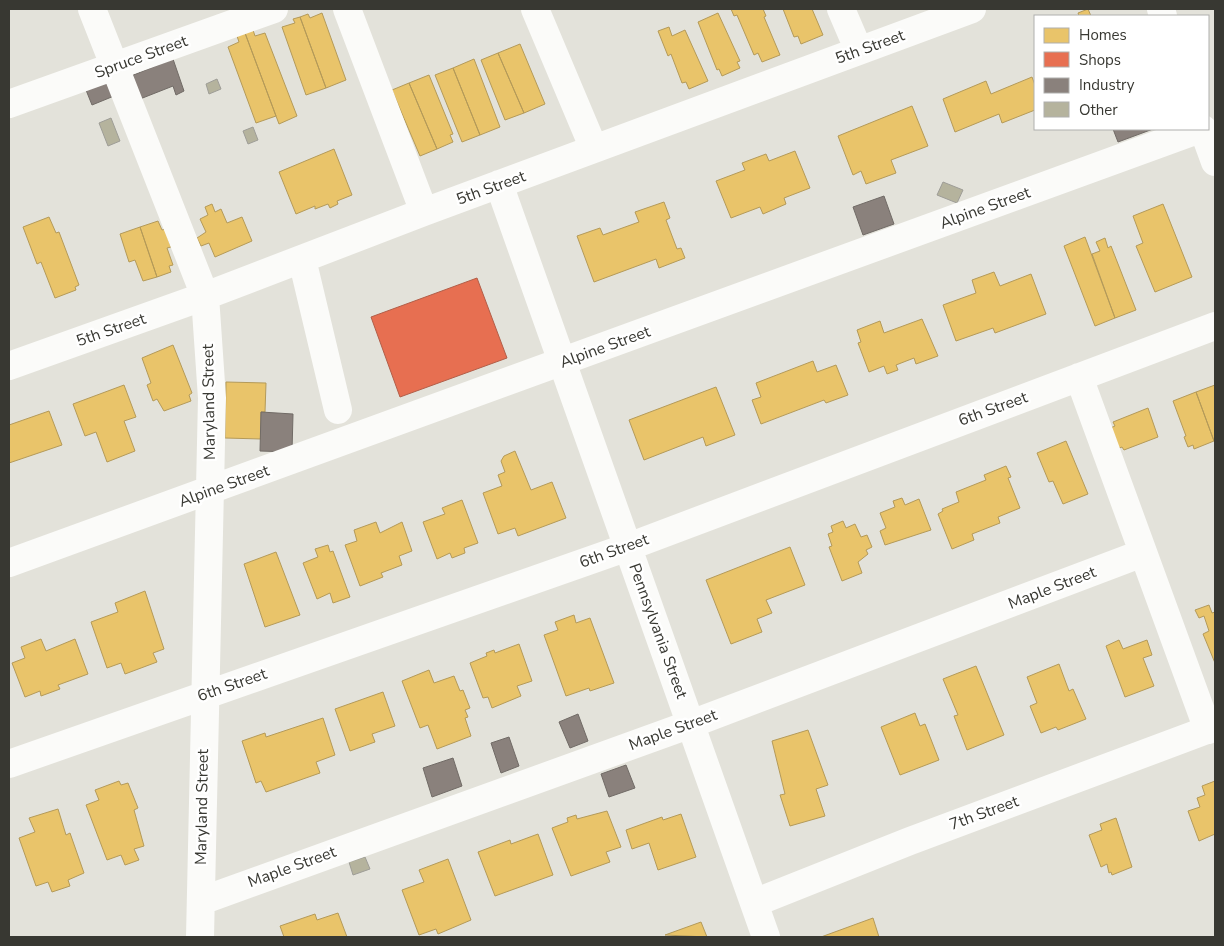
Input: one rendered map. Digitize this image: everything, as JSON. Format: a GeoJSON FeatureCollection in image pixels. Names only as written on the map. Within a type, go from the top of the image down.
{"type":"FeatureCollection","features":[{"type":"Feature","properties":{"kind":"street","name":"Maryland Street"},"geometry":{"type":"LineString","coordinates":[[92,9],[205,296],[212,398],[200,937]]}},
{"type":"Feature","properties":{"kind":"street","name":"Spruce Street"},"geometry":{"type":"LineString","coordinates":[[9,104],[274,9]]}},
{"type":"Feature","properties":{"kind":"street"},"geometry":{"type":"LineString","coordinates":[[347,9],[424,212]]}},
{"type":"Feature","properties":{"kind":"street"},"geometry":{"type":"LineString","coordinates":[[535,9],[594,149]]}},
{"type":"Feature","properties":{"kind":"street"},"geometry":{"type":"LineString","coordinates":[[841,9],[859,51]]}},
{"type":"Feature","properties":{"kind":"street","name":"5th Street"},"geometry":{"type":"LineString","coordinates":[[9,366],[205,296],[424,212],[972,9]]}},
{"type":"Feature","properties":{"kind":"street","name":"Alpine Street"},"geometry":{"type":"LineString","coordinates":[[9,563],[1199,130]]}},
{"type":"Feature","properties":{"kind":"street"},"geometry":{"type":"LineString","coordinates":[[1202,130],[1215,162]]}},
{"type":"Feature","properties":{"kind":"street","name":"Pennsylvania Street"},"geometry":{"type":"LineString","coordinates":[[499,184],[766,937]]}},
{"type":"Feature","properties":{"kind":"street"},"geometry":{"type":"LineString","coordinates":[[302,259],[338,410]]}},
{"type":"Feature","properties":{"kind":"street","name":"6th Street"},"geometry":{"type":"LineString","coordinates":[[9,764],[628,547],[1215,326]]}},
{"type":"Feature","properties":{"kind":"street"},"geometry":{"type":"LineString","coordinates":[[1078,377],[1143,553],[1212,728]]}},
{"type":"Feature","properties":{"kind":"street","name":"Maple Street"},"geometry":{"type":"LineString","coordinates":[[200,901],[691,724],[1143,553]]}},
{"type":"Feature","properties":{"kind":"street","name":"7th Street"},"geometry":{"type":"LineString","coordinates":[[754,903],[910,841],[1212,728]]}},
{"type":"Feature","properties":{"kind":"building: Homes"},"geometry":{"type":"Polygon","coordinates":[[[731,9],[763,9],[766,16],[764,17],[780,55],[762,62],[758,53],[754,55],[737,15],[734,16],[731,9]]]}},
{"type":"Feature","properties":{"kind":"building: Homes"},"geometry":{"type":"Polygon","coordinates":[[[783,9],[812,9],[823,35],[801,44],[798,36],[794,37],[783,9]]]}},
{"type":"Feature","properties":{"kind":"building: Homes"},"geometry":{"type":"Polygon","coordinates":[[[1088,9],[1091,15],[1079,15],[1078,13],[1088,9]]]}},
{"type":"Feature","properties":{"kind":"building: Homes"},"geometry":{"type":"Polygon","coordinates":[[[322,13],[346,80],[326,88],[300,17],[308,14],[310,18],[322,13]]]}},
{"type":"Feature","properties":{"kind":"building: Homes"},"geometry":{"type":"Polygon","coordinates":[[[718,13],[740,61],[737,62],[740,68],[722,76],[719,69],[717,70],[698,22],[718,13]]]}},
{"type":"Feature","properties":{"kind":"building: Homes"},"geometry":{"type":"Polygon","coordinates":[[[300,17],[326,88],[306,95],[282,27],[295,23],[293,19],[300,17]]]}},
{"type":"Feature","properties":{"kind":"building: Homes"},"geometry":{"type":"Polygon","coordinates":[[[669,27],[672,36],[685,30],[708,81],[689,89],[686,82],[682,83],[671,54],[668,56],[658,31],[669,27]]]}},
{"type":"Feature","properties":{"kind":"building: Homes"},"geometry":{"type":"Polygon","coordinates":[[[253,30],[255,36],[265,33],[297,116],[279,124],[245,33],[253,30]]]}},
{"type":"Feature","properties":{"kind":"building: Homes"},"geometry":{"type":"Polygon","coordinates":[[[245,33],[276,116],[256,123],[228,47],[239,42],[237,36],[245,33]]]}},
{"type":"Feature","properties":{"kind":"building: Homes"},"geometry":{"type":"Polygon","coordinates":[[[520,44],[545,104],[524,113],[498,53],[520,44]]]}},
{"type":"Feature","properties":{"kind":"building: Homes"},"geometry":{"type":"Polygon","coordinates":[[[498,53],[524,113],[505,120],[481,60],[498,53]]]}},
{"type":"Feature","properties":{"kind":"building: Homes"},"geometry":{"type":"Polygon","coordinates":[[[474,59],[500,127],[480,135],[453,68],[474,59]]]}},
{"type":"Feature","properties":{"kind":"building: Homes"},"geometry":{"type":"Polygon","coordinates":[[[453,68],[480,135],[462,142],[435,75],[453,68]]]}},
{"type":"Feature","properties":{"kind":"building: Homes"},"geometry":{"type":"Polygon","coordinates":[[[429,75],[453,134],[450,135],[453,142],[437,149],[409,83],[429,75]]]}},
{"type":"Feature","properties":{"kind":"building: Homes"},"geometry":{"type":"Polygon","coordinates":[[[1032,77],[1034,82],[1034,110],[1002,123],[999,114],[955,132],[943,99],[986,81],[991,94],[1032,77]]]}},
{"type":"Feature","properties":{"kind":"building: Homes"},"geometry":{"type":"Polygon","coordinates":[[[409,83],[437,149],[420,156],[392,90],[409,83]]]}},
{"type":"Feature","properties":{"kind":"building: Homes"},"geometry":{"type":"Polygon","coordinates":[[[912,106],[928,146],[891,160],[896,173],[866,184],[861,171],[853,175],[838,136],[912,106]]]}},
{"type":"Feature","properties":{"kind":"building: Homes"},"geometry":{"type":"Polygon","coordinates":[[[334,149],[352,195],[337,201],[338,204],[330,208],[328,204],[315,209],[315,206],[296,214],[279,172],[334,149]]]}},
{"type":"Feature","properties":{"kind":"building: Homes"},"geometry":{"type":"Polygon","coordinates":[[[795,151],[810,188],[784,198],[786,204],[763,214],[760,207],[731,218],[716,181],[745,170],[742,163],[766,154],[769,161],[795,151]]]}},
{"type":"Feature","properties":{"kind":"building: Homes"},"geometry":{"type":"Polygon","coordinates":[[[664,202],[670,218],[666,220],[677,249],[681,248],[685,258],[659,268],[656,259],[594,282],[577,236],[600,228],[603,235],[639,222],[635,212],[664,202]]]}},
{"type":"Feature","properties":{"kind":"building: Homes"},"geometry":{"type":"Polygon","coordinates":[[[212,204],[215,212],[221,209],[227,223],[242,217],[252,241],[215,257],[209,243],[201,246],[197,238],[206,232],[200,219],[208,215],[205,207],[212,204]]]}},
{"type":"Feature","properties":{"kind":"building: Homes"},"geometry":{"type":"Polygon","coordinates":[[[1163,204],[1192,277],[1155,292],[1136,246],[1143,243],[1133,216],[1163,204]]]}},
{"type":"Feature","properties":{"kind":"building: Homes"},"geometry":{"type":"Polygon","coordinates":[[[49,217],[56,233],[59,232],[79,285],[75,287],[76,290],[55,298],[41,262],[37,264],[23,227],[49,217]]]}},
{"type":"Feature","properties":{"kind":"building: Homes"},"geometry":{"type":"Polygon","coordinates":[[[158,221],[162,230],[165,229],[171,247],[167,248],[173,265],[169,266],[171,272],[157,277],[140,227],[158,221]]]}},
{"type":"Feature","properties":{"kind":"building: Homes"},"geometry":{"type":"Polygon","coordinates":[[[140,227],[157,277],[143,281],[135,260],[129,262],[120,234],[140,227]]]}},
{"type":"Feature","properties":{"kind":"building: Homes"},"geometry":{"type":"Polygon","coordinates":[[[1085,237],[1115,318],[1095,326],[1064,246],[1085,237]]]}},
{"type":"Feature","properties":{"kind":"building: Homes"},"geometry":{"type":"Polygon","coordinates":[[[1105,238],[1108,248],[1111,246],[1136,310],[1115,318],[1092,254],[1100,251],[1096,242],[1105,238]]]}},
{"type":"Feature","properties":{"kind":"building: Homes"},"geometry":{"type":"Polygon","coordinates":[[[994,272],[1000,286],[1031,274],[1046,314],[995,333],[993,328],[956,341],[943,305],[976,293],[972,280],[994,272]]]}},
{"type":"Feature","properties":{"kind":"building: Homes"},"geometry":{"type":"Polygon","coordinates":[[[922,319],[938,356],[916,364],[914,358],[896,365],[898,370],[887,374],[884,366],[869,372],[858,343],[861,342],[857,330],[880,321],[884,333],[922,319]]]}},
{"type":"Feature","properties":{"kind":"building: Homes"},"geometry":{"type":"Polygon","coordinates":[[[173,345],[192,393],[189,395],[191,401],[164,411],[157,399],[153,401],[147,385],[151,383],[142,358],[173,345]]]}},
{"type":"Feature","properties":{"kind":"building: Homes"},"geometry":{"type":"Polygon","coordinates":[[[813,361],[817,372],[836,365],[848,395],[826,403],[824,400],[761,424],[752,400],[761,397],[756,383],[813,361]]]}},
{"type":"Feature","properties":{"kind":"building: Homes"},"geometry":{"type":"Polygon","coordinates":[[[226,382],[266,383],[265,412],[261,412],[261,439],[225,438],[226,382]]]}},
{"type":"Feature","properties":{"kind":"building: Homes"},"geometry":{"type":"Polygon","coordinates":[[[124,385],[136,417],[124,421],[135,451],[107,462],[96,432],[85,436],[73,404],[124,385]]]}},
{"type":"Feature","properties":{"kind":"building: Homes"},"geometry":{"type":"Polygon","coordinates":[[[1215,385],[1215,441],[1214,441],[1196,392],[1215,385]]]}},
{"type":"Feature","properties":{"kind":"building: Homes"},"geometry":{"type":"Polygon","coordinates":[[[716,387],[735,435],[706,446],[703,437],[644,460],[629,420],[716,387]]]}},
{"type":"Feature","properties":{"kind":"building: Homes"},"geometry":{"type":"Polygon","coordinates":[[[1196,392],[1214,441],[1194,449],[1193,445],[1188,447],[1184,437],[1186,436],[1173,401],[1196,392]]]}},
{"type":"Feature","properties":{"kind":"building: Homes"},"geometry":{"type":"Polygon","coordinates":[[[1148,408],[1158,437],[1124,450],[1122,447],[1114,450],[1106,430],[1115,426],[1113,422],[1148,408]]]}},
{"type":"Feature","properties":{"kind":"building: Homes"},"geometry":{"type":"Polygon","coordinates":[[[49,411],[62,445],[9,463],[9,425],[49,411]]]}},
{"type":"Feature","properties":{"kind":"building: Homes"},"geometry":{"type":"Polygon","coordinates":[[[1066,441],[1088,494],[1063,504],[1053,481],[1049,482],[1037,453],[1066,441]]]}},
{"type":"Feature","properties":{"kind":"building: Homes"},"geometry":{"type":"Polygon","coordinates":[[[515,451],[531,490],[552,482],[566,518],[518,536],[515,528],[498,534],[483,493],[502,486],[498,475],[505,472],[501,461],[504,456],[515,451]]]}},
{"type":"Feature","properties":{"kind":"building: Homes"},"geometry":{"type":"Polygon","coordinates":[[[1006,466],[1011,477],[1008,478],[1020,508],[998,517],[1000,523],[972,534],[974,540],[952,549],[938,514],[943,511],[942,509],[959,502],[956,492],[986,480],[984,475],[1006,466]]]}},
{"type":"Feature","properties":{"kind":"building: Homes"},"geometry":{"type":"Polygon","coordinates":[[[902,498],[905,505],[919,499],[931,530],[885,545],[880,531],[886,528],[880,513],[895,507],[893,501],[902,498]]]}},
{"type":"Feature","properties":{"kind":"building: Homes"},"geometry":{"type":"Polygon","coordinates":[[[462,500],[478,543],[464,548],[465,553],[452,558],[450,553],[437,559],[423,522],[445,514],[442,508],[462,500]]]}},
{"type":"Feature","properties":{"kind":"building: Homes"},"geometry":{"type":"Polygon","coordinates":[[[843,521],[846,528],[855,524],[861,537],[867,535],[872,547],[866,550],[868,554],[858,562],[862,573],[842,581],[829,547],[832,546],[828,534],[833,532],[831,526],[843,521]]]}},
{"type":"Feature","properties":{"kind":"building: Homes"},"geometry":{"type":"Polygon","coordinates":[[[376,522],[380,533],[402,522],[412,551],[399,556],[402,565],[381,573],[383,577],[360,586],[345,545],[357,541],[354,530],[376,522]]]}},
{"type":"Feature","properties":{"kind":"building: Homes"},"geometry":{"type":"Polygon","coordinates":[[[328,545],[330,552],[333,551],[350,597],[333,603],[330,593],[317,599],[303,563],[318,557],[315,549],[328,545]]]}},
{"type":"Feature","properties":{"kind":"building: Homes"},"geometry":{"type":"Polygon","coordinates":[[[790,547],[805,585],[766,600],[772,613],[757,619],[762,632],[731,644],[706,580],[790,547]]]}},
{"type":"Feature","properties":{"kind":"building: Homes"},"geometry":{"type":"Polygon","coordinates":[[[276,552],[300,615],[265,627],[244,564],[276,552]]]}},
{"type":"Feature","properties":{"kind":"building: Homes"},"geometry":{"type":"Polygon","coordinates":[[[145,591],[164,649],[153,653],[157,662],[125,674],[121,663],[107,668],[91,622],[118,612],[115,603],[145,591]]]}},
{"type":"Feature","properties":{"kind":"building: Homes"},"geometry":{"type":"Polygon","coordinates":[[[1209,605],[1212,613],[1215,612],[1215,663],[1203,634],[1209,631],[1204,616],[1199,618],[1195,610],[1209,605]]]}},
{"type":"Feature","properties":{"kind":"building: Homes"},"geometry":{"type":"Polygon","coordinates":[[[574,615],[576,623],[590,618],[614,683],[590,691],[589,688],[566,696],[544,635],[558,630],[555,622],[574,615]]]}},
{"type":"Feature","properties":{"kind":"building: Homes"},"geometry":{"type":"Polygon","coordinates":[[[41,639],[46,651],[75,639],[88,674],[58,685],[60,689],[41,696],[40,691],[25,697],[12,663],[25,658],[21,647],[41,639]]]}},
{"type":"Feature","properties":{"kind":"building: Homes"},"geometry":{"type":"Polygon","coordinates":[[[1119,640],[1123,649],[1147,640],[1152,655],[1143,658],[1154,686],[1125,697],[1106,646],[1119,640]]]}},
{"type":"Feature","properties":{"kind":"building: Homes"},"geometry":{"type":"Polygon","coordinates":[[[519,644],[532,681],[517,686],[521,696],[492,708],[488,697],[483,698],[470,663],[487,656],[486,653],[494,650],[495,653],[519,644]]]}},
{"type":"Feature","properties":{"kind":"building: Homes"},"geometry":{"type":"Polygon","coordinates":[[[1059,664],[1069,691],[1073,689],[1086,719],[1058,730],[1056,727],[1041,733],[1030,706],[1037,703],[1027,677],[1059,664]]]}},
{"type":"Feature","properties":{"kind":"building: Homes"},"geometry":{"type":"Polygon","coordinates":[[[976,666],[1004,735],[967,750],[954,716],[958,715],[943,679],[976,666]]]}},
{"type":"Feature","properties":{"kind":"building: Homes"},"geometry":{"type":"Polygon","coordinates":[[[429,670],[434,683],[454,676],[460,691],[463,690],[470,708],[465,710],[468,717],[465,718],[471,736],[437,749],[428,725],[420,728],[402,681],[429,670]]]}},
{"type":"Feature","properties":{"kind":"building: Homes"},"geometry":{"type":"Polygon","coordinates":[[[383,692],[395,726],[372,734],[375,742],[350,751],[335,709],[383,692]]]}},
{"type":"Feature","properties":{"kind":"building: Homes"},"geometry":{"type":"Polygon","coordinates":[[[915,713],[920,726],[925,724],[939,760],[900,775],[881,727],[915,713]]]}},
{"type":"Feature","properties":{"kind":"building: Homes"},"geometry":{"type":"Polygon","coordinates":[[[323,718],[335,755],[316,762],[320,773],[266,792],[261,781],[256,783],[242,741],[265,733],[266,737],[323,718]]]}},
{"type":"Feature","properties":{"kind":"building: Homes"},"geometry":{"type":"Polygon","coordinates":[[[808,730],[828,785],[816,789],[825,816],[790,826],[780,795],[785,794],[772,741],[808,730]]]}},
{"type":"Feature","properties":{"kind":"building: Homes"},"geometry":{"type":"Polygon","coordinates":[[[119,781],[121,785],[128,783],[138,808],[134,810],[144,846],[134,849],[139,860],[125,865],[121,855],[107,860],[86,805],[99,800],[95,790],[119,781]]]}},
{"type":"Feature","properties":{"kind":"building: Homes"},"geometry":{"type":"Polygon","coordinates":[[[1215,781],[1215,834],[1199,841],[1188,811],[1200,807],[1197,798],[1205,795],[1202,786],[1215,781]]]}},
{"type":"Feature","properties":{"kind":"building: Homes"},"geometry":{"type":"Polygon","coordinates":[[[58,809],[66,835],[70,833],[84,873],[68,880],[70,886],[52,892],[48,882],[36,886],[19,838],[35,832],[29,818],[58,809]]]}},
{"type":"Feature","properties":{"kind":"building: Homes"},"geometry":{"type":"Polygon","coordinates":[[[607,811],[621,847],[606,852],[610,862],[571,876],[552,828],[568,822],[567,818],[576,815],[577,819],[607,811]]]}},
{"type":"Feature","properties":{"kind":"building: Homes"},"geometry":{"type":"Polygon","coordinates":[[[681,814],[696,857],[658,870],[649,843],[632,849],[626,830],[662,817],[663,820],[681,814]]]}},
{"type":"Feature","properties":{"kind":"building: Homes"},"geometry":{"type":"Polygon","coordinates":[[[1116,818],[1132,867],[1112,875],[1111,872],[1109,873],[1107,864],[1101,867],[1089,835],[1102,830],[1100,824],[1116,818]]]}},
{"type":"Feature","properties":{"kind":"building: Homes"},"geometry":{"type":"Polygon","coordinates":[[[538,834],[553,875],[495,896],[478,852],[510,840],[511,844],[538,834]]]}},
{"type":"Feature","properties":{"kind":"building: Homes"},"geometry":{"type":"Polygon","coordinates":[[[448,859],[471,920],[438,934],[436,929],[419,935],[402,890],[424,882],[419,870],[448,859]]]}},
{"type":"Feature","properties":{"kind":"building: Homes"},"geometry":{"type":"Polygon","coordinates":[[[338,913],[347,937],[284,937],[280,926],[315,914],[317,920],[338,913]]]}},
{"type":"Feature","properties":{"kind":"building: Homes"},"geometry":{"type":"Polygon","coordinates":[[[873,918],[879,937],[821,937],[873,918]]]}},
{"type":"Feature","properties":{"kind":"building: Homes"},"geometry":{"type":"Polygon","coordinates":[[[701,922],[707,937],[665,935],[701,922]]]}},
{"type":"Feature","properties":{"kind":"building: Shops"},"geometry":{"type":"Polygon","coordinates":[[[477,278],[507,358],[400,397],[371,317],[477,278]]]}},
{"type":"Feature","properties":{"kind":"building: Industry"},"geometry":{"type":"Polygon","coordinates":[[[173,59],[184,91],[176,95],[173,86],[140,99],[131,76],[173,59]]]}},
{"type":"Feature","properties":{"kind":"building: Industry"},"geometry":{"type":"Polygon","coordinates":[[[108,82],[114,96],[92,105],[86,90],[108,82]]]}},
{"type":"Feature","properties":{"kind":"building: Industry"},"geometry":{"type":"Polygon","coordinates":[[[1113,130],[1150,130],[1118,142],[1113,130]]]}},
{"type":"Feature","properties":{"kind":"building: Industry"},"geometry":{"type":"Polygon","coordinates":[[[884,196],[894,224],[863,235],[853,207],[884,196]]]}},
{"type":"Feature","properties":{"kind":"building: Industry"},"geometry":{"type":"Polygon","coordinates":[[[261,412],[293,414],[292,452],[260,451],[261,412]]]}},
{"type":"Feature","properties":{"kind":"building: Industry"},"geometry":{"type":"Polygon","coordinates":[[[578,714],[588,741],[570,748],[559,722],[578,714]]]}},
{"type":"Feature","properties":{"kind":"building: Industry"},"geometry":{"type":"Polygon","coordinates":[[[509,737],[519,766],[501,773],[491,743],[509,737]]]}},
{"type":"Feature","properties":{"kind":"building: Industry"},"geometry":{"type":"Polygon","coordinates":[[[453,758],[462,786],[432,797],[423,768],[453,758]]]}},
{"type":"Feature","properties":{"kind":"building: Industry"},"geometry":{"type":"Polygon","coordinates":[[[626,765],[635,788],[609,797],[601,774],[626,765]]]}},
{"type":"Feature","properties":{"kind":"building: Other"},"geometry":{"type":"Polygon","coordinates":[[[217,79],[221,89],[209,94],[206,84],[217,79]]]}},
{"type":"Feature","properties":{"kind":"building: Other"},"geometry":{"type":"Polygon","coordinates":[[[111,118],[120,141],[108,146],[99,123],[111,118]]]}},
{"type":"Feature","properties":{"kind":"building: Other"},"geometry":{"type":"Polygon","coordinates":[[[253,127],[258,140],[248,144],[243,131],[253,127]]]}},
{"type":"Feature","properties":{"kind":"building: Other"},"geometry":{"type":"Polygon","coordinates":[[[943,182],[963,190],[957,203],[937,195],[943,182]]]}},
{"type":"Feature","properties":{"kind":"building: Other"},"geometry":{"type":"Polygon","coordinates":[[[365,857],[370,869],[353,875],[349,862],[365,857]]]}}]}
